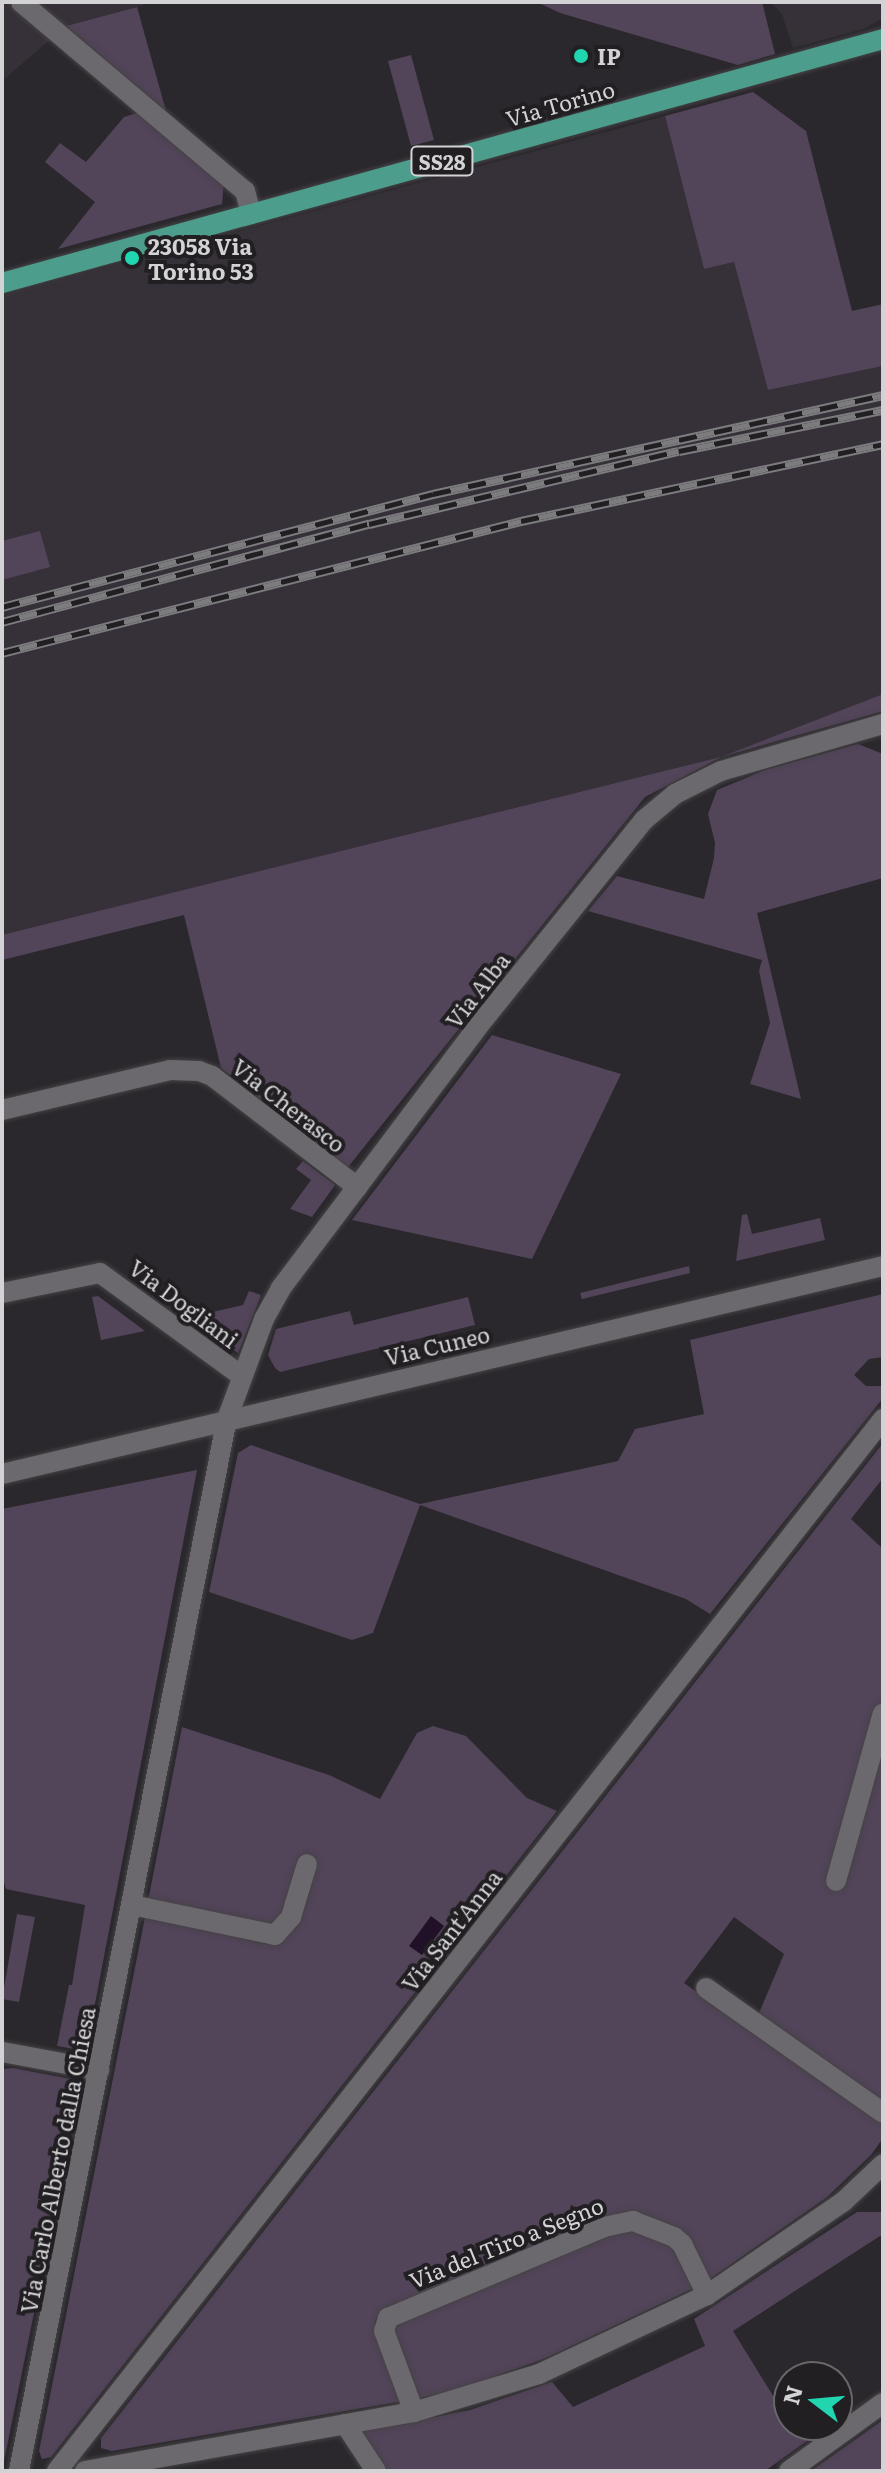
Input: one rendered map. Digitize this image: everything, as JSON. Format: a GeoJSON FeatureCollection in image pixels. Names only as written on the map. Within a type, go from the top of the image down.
{"type":"FeatureCollection","features":[{"type":"Feature","properties":{"kind":"main road","name":"Via Torino"},"geometry":{"type":"LineString","coordinates":[[2,283],[883,39]]}},
{"type":"Feature","properties":{"kind":"street"},"geometry":{"type":"LineString","coordinates":[[21,2],[245,191],[251,214]]}},
{"type":"Feature","properties":{"kind":"street","name":"Via Alba"},"geometry":{"type":"LineString","coordinates":[[227,1419],[273,1302],[489,1012],[653,811],[686,787],[742,764],[883,724]]}},
{"type":"Feature","properties":{"kind":"street","name":"Via Cherasco"},"geometry":{"type":"LineString","coordinates":[[2,1110],[170,1070],[199,1071],[212,1076],[357,1187]]}},
{"type":"Feature","properties":{"kind":"street","name":"Via Cuneo"},"geometry":{"type":"LineString","coordinates":[[2,1474],[883,1266]]}},
{"type":"Feature","properties":{"kind":"street","name":"Via Dogliani"},"geometry":{"type":"LineString","coordinates":[[2,1293],[100,1273],[242,1376]]}},
{"type":"Feature","properties":{"kind":"street","name":"Via Carlo Alberto dalla Chiesa"},"geometry":{"type":"LineString","coordinates":[[19,2471],[227,1419]]}},
{"type":"Feature","properties":{"kind":"street","name":"Via Sant'Anna"},"geometry":{"type":"LineString","coordinates":[[57,2471],[883,1419]]}},
{"type":"Feature","properties":{"kind":"street"},"geometry":{"type":"LineString","coordinates":[[836,1881],[883,1713]]}},
{"type":"Feature","properties":{"kind":"street"},"geometry":{"type":"LineString","coordinates":[[132,1905],[275,1935],[287,1925],[307,1864]]}},
{"type":"Feature","properties":{"kind":"street"},"geometry":{"type":"LineString","coordinates":[[706,1988],[883,2113]]}},
{"type":"Feature","properties":{"kind":"street"},"geometry":{"type":"LineString","coordinates":[[2,2052],[99,2070]]}},
{"type":"Feature","properties":{"kind":"street"},"geometry":{"type":"LineString","coordinates":[[85,2471],[414,2412],[539,2374],[707,2295],[843,2202],[883,2164]]}},
{"type":"Feature","properties":{"kind":"street","name":"Via del Tiro a Segno"},"geometry":{"type":"LineString","coordinates":[[414,2412],[384,2331],[388,2318],[604,2227],[633,2221],[674,2237],[707,2295]]}},
{"type":"Feature","properties":{"kind":"street"},"geometry":{"type":"LineString","coordinates":[[789,2471],[883,2403]]}},
{"type":"Feature","properties":{"kind":"street"},"geometry":{"type":"LineString","coordinates":[[345,2424],[376,2471]]}},
{"type":"Feature","properties":{"kind":"shaded area"},"geometry":{"type":"Polygon","coordinates":[[[2,2],[154,2],[66,26],[2,81],[2,2]]]}},
{"type":"Feature","properties":{"kind":"shaded area"},"geometry":{"type":"Polygon","coordinates":[[[537,2],[762,2],[775,54],[738,65],[560,13],[537,2]]]}},
{"type":"Feature","properties":{"kind":"shaded area"},"geometry":{"type":"Polygon","coordinates":[[[770,2],[883,2],[883,18],[863,29],[793,48],[782,14],[770,2]]]}},
{"type":"Feature","properties":{"kind":"shaded area"},"geometry":{"type":"Polygon","coordinates":[[[137,7],[166,111],[66,26],[137,7]]]}},
{"type":"Feature","properties":{"kind":"shaded area"},"geometry":{"type":"Polygon","coordinates":[[[411,55],[434,140],[411,146],[388,61],[411,55]]]}},
{"type":"Feature","properties":{"kind":"shaded area"},"geometry":{"type":"Polygon","coordinates":[[[753,92],[806,131],[852,311],[883,304],[883,366],[768,390],[734,262],[704,269],[665,116],[753,92]]]}},
{"type":"Feature","properties":{"kind":"shaded area"},"geometry":{"type":"Polygon","coordinates":[[[140,112],[224,181],[222,204],[58,249],[95,202],[45,162],[60,143],[86,162],[124,117],[140,112]]]}},
{"type":"Feature","properties":{"kind":"shaded area"},"geometry":{"type":"Polygon","coordinates":[[[665,116],[704,269],[734,262],[768,390],[883,366],[883,694],[691,770],[645,797],[2,960],[2,296],[665,116]]]}},
{"type":"Feature","properties":{"kind":"shaded area"},"geometry":{"type":"Polygon","coordinates":[[[40,531],[50,567],[2,580],[2,541],[40,531]]]}},
{"type":"Feature","properties":{"kind":"shaded area"},"geometry":{"type":"Polygon","coordinates":[[[883,694],[883,711],[721,757],[883,694]]]}},
{"type":"Feature","properties":{"kind":"shaded area"},"geometry":{"type":"Polygon","coordinates":[[[858,744],[883,754],[883,878],[757,913],[801,1099],[750,1084],[770,1023],[759,971],[762,960],[588,911],[617,876],[704,899],[715,843],[708,814],[717,790],[765,770],[858,744]]]}},
{"type":"Feature","properties":{"kind":"shaded area"},"geometry":{"type":"Polygon","coordinates":[[[721,757],[645,797],[348,1167],[221,1068],[184,915],[2,960],[2,935],[721,757]]]}},
{"type":"Feature","properties":{"kind":"shaded area"},"geometry":{"type":"Polygon","coordinates":[[[492,1035],[621,1074],[532,1259],[352,1220],[492,1035]]]}},
{"type":"Feature","properties":{"kind":"shaded area"},"geometry":{"type":"Polygon","coordinates":[[[303,1161],[335,1185],[312,1217],[290,1209],[311,1180],[296,1169],[303,1161]]]}},
{"type":"Feature","properties":{"kind":"shaded area"},"geometry":{"type":"Polygon","coordinates":[[[747,1214],[752,1234],[820,1218],[825,1240],[736,1261],[742,1215],[747,1214]]]}},
{"type":"Feature","properties":{"kind":"shaded area"},"geometry":{"type":"Polygon","coordinates":[[[689,1266],[690,1273],[582,1299],[580,1293],[689,1266]]]}},
{"type":"Feature","properties":{"kind":"shaded area"},"geometry":{"type":"Polygon","coordinates":[[[249,1291],[261,1295],[238,1353],[187,1318],[243,1305],[249,1291]]]}},
{"type":"Feature","properties":{"kind":"shaded area"},"geometry":{"type":"Polygon","coordinates":[[[883,1294],[883,1357],[869,1359],[854,1375],[866,1386],[883,1386],[883,1398],[710,1614],[686,1599],[420,1505],[373,1633],[352,1640],[209,1592],[238,1453],[251,1445],[420,1504],[618,1461],[635,1429],[704,1414],[690,1340],[883,1294]]]}},
{"type":"Feature","properties":{"kind":"shaded area"},"geometry":{"type":"Polygon","coordinates":[[[98,1296],[145,1331],[101,1340],[92,1297],[98,1296]]]}},
{"type":"Feature","properties":{"kind":"shaded area"},"geometry":{"type":"Polygon","coordinates":[[[468,1297],[475,1325],[280,1372],[268,1355],[276,1329],[350,1311],[354,1325],[468,1297]]]}},
{"type":"Feature","properties":{"kind":"shaded area"},"geometry":{"type":"Polygon","coordinates":[[[883,1443],[883,1478],[851,1519],[883,1549],[883,1700],[877,1706],[883,1741],[883,2101],[759,2013],[784,1954],[734,1917],[684,1983],[883,2125],[883,2138],[871,2155],[827,2197],[707,2281],[690,2246],[611,2217],[382,2311],[375,2321],[376,2332],[403,2401],[112,2451],[101,2448],[101,2438],[883,1443]]]}},
{"type":"Feature","properties":{"kind":"shaded area"},"geometry":{"type":"Polygon","coordinates":[[[197,1470],[86,2051],[57,2046],[69,1985],[72,1985],[85,1905],[6,1889],[2,1876],[2,1509],[197,1470]]]}},
{"type":"Feature","properties":{"kind":"shaded area"},"geometry":{"type":"Polygon","coordinates":[[[433,1726],[466,1736],[527,1798],[557,1811],[51,2457],[42,2459],[39,2451],[145,1917],[266,1944],[284,1939],[297,1921],[283,1916],[274,1925],[148,1901],[182,1727],[329,1775],[380,1799],[417,1733],[433,1726]]]}},
{"type":"Feature","properties":{"kind":"shaded area"},"geometry":{"type":"Polygon","coordinates":[[[17,1914],[35,1917],[19,2002],[2,1999],[17,1914]]]}},
{"type":"Feature","properties":{"kind":"shaded area"},"geometry":{"type":"Polygon","coordinates":[[[431,1916],[444,1926],[422,1955],[409,1946],[431,1916]]]}},
{"type":"Feature","properties":{"kind":"shaded area"},"geometry":{"type":"Polygon","coordinates":[[[13,2068],[81,2081],[2,2471],[2,2069],[13,2068]]]}},
{"type":"Feature","properties":{"kind":"shaded area"},"geometry":{"type":"Polygon","coordinates":[[[857,2212],[883,2212],[883,2238],[880,2236],[733,2331],[773,2396],[773,2441],[807,2441],[765,2471],[387,2471],[361,2432],[470,2410],[552,2382],[573,2407],[705,2346],[694,2319],[857,2212]]]}},
{"type":"Feature","properties":{"kind":"shaded area"},"geometry":{"type":"Polygon","coordinates":[[[625,2228],[672,2244],[696,2287],[546,2358],[459,2389],[416,2399],[391,2326],[625,2228]]]}},
{"type":"Feature","properties":{"kind":"shaded area"},"geometry":{"type":"Polygon","coordinates":[[[883,2420],[883,2471],[811,2471],[873,2427],[883,2420]]]}},
{"type":"Feature","properties":{"kind":"railway"},"geometry":{"type":"LineString","coordinates":[[2,607],[433,494],[883,395]]}},
{"type":"Feature","properties":{"kind":"railway"},"geometry":{"type":"LineString","coordinates":[[2,622],[369,524],[679,451],[883,410]]}},
{"type":"Feature","properties":{"kind":"railway"},"geometry":{"type":"LineString","coordinates":[[2,653],[521,521],[883,444]]}},
{"type":"Feature","properties":{"kind":"place","name":"IP"},"geometry":{"type":"Point","coordinates":[581,56]}},
{"type":"Feature","properties":{"kind":"place","name":"23058 Via Torino 53"},"geometry":{"type":"Point","coordinates":[132,258]}}]}
